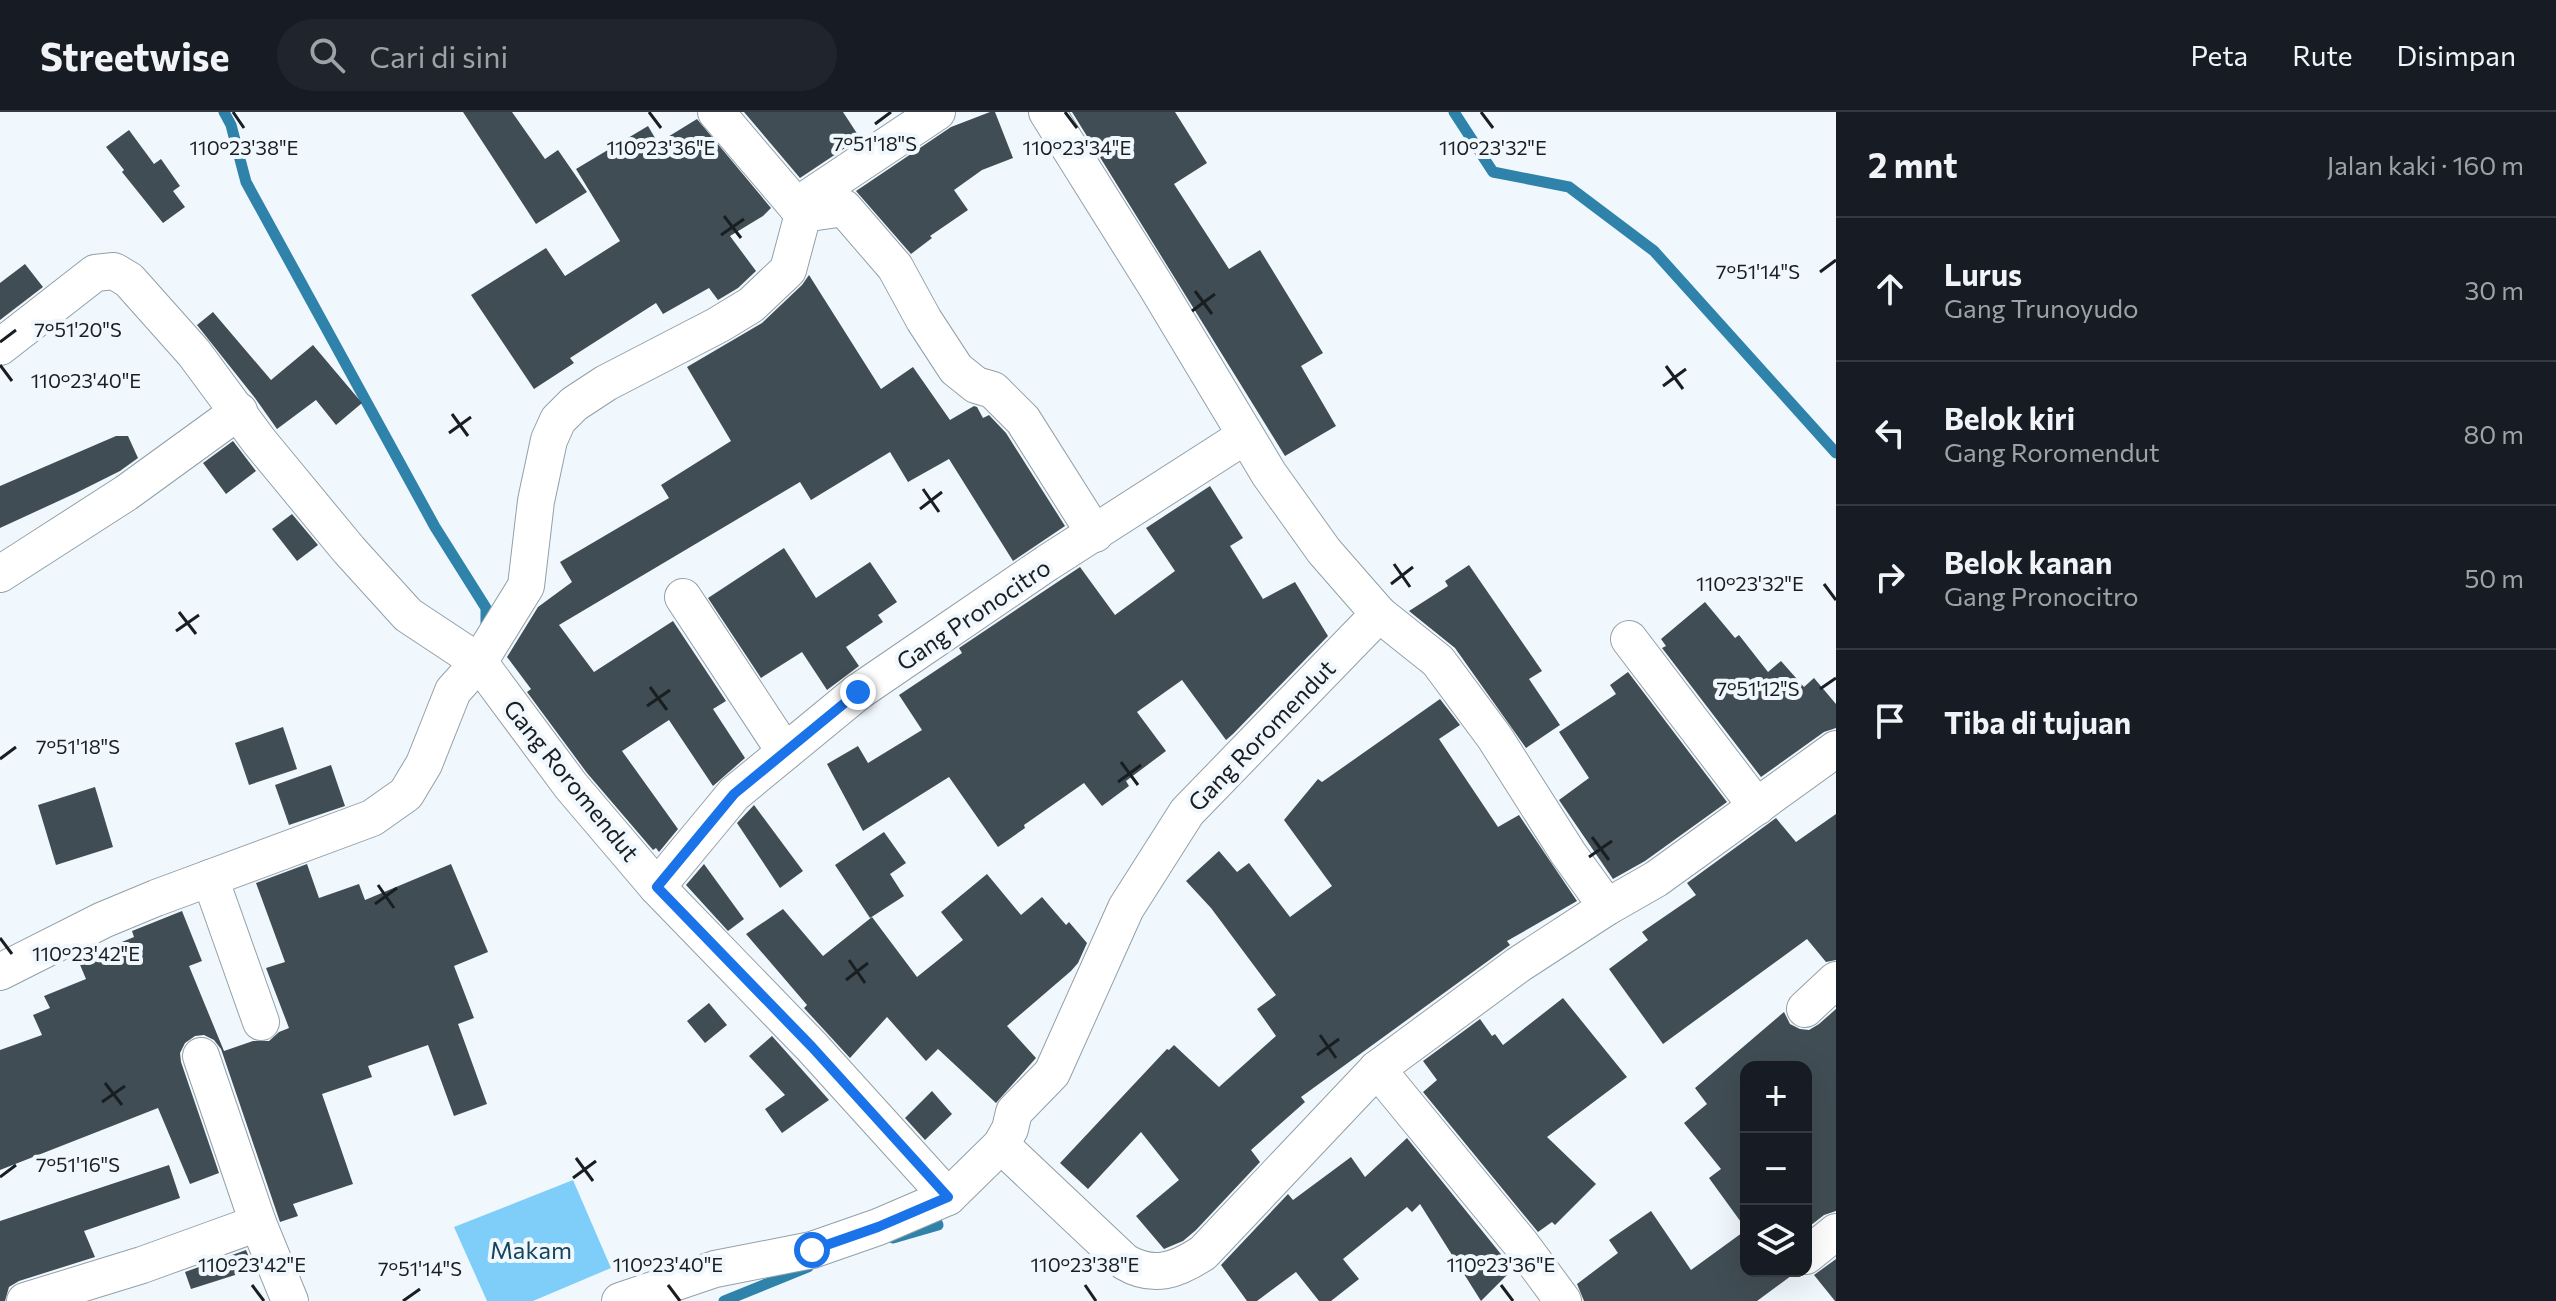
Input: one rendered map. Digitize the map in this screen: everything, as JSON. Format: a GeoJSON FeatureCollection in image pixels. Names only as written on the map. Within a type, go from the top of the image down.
{"type":"FeatureCollection","features":[{"type":"Feature","properties":{"kind":"street"},"geometry":{"type":"LineString","coordinates":[[716,112],[800,210]]}},
{"type":"Feature","properties":{"kind":"street"},"geometry":{"type":"LineString","coordinates":[[0,972],[103,920],[372,818],[406,794],[424,764],[453,691],[479,662],[526,586],[536,501],[549,440],[558,420],[574,404],[606,383],[751,305],[788,270],[800,210],[937,112]]}},
{"type":"Feature","properties":{"kind":"street"},"geometry":{"type":"LineString","coordinates":[[1047,112],[1269,474],[1324,551],[1379,614],[1438,661],[1495,738],[1568,853],[1607,907]]}},
{"type":"Feature","properties":{"kind":"street"},"geometry":{"type":"LineString","coordinates":[[800,210],[844,208],[895,267],[956,369],[976,385],[993,390],[1023,420],[1095,534]]}},
{"type":"Feature","properties":{"kind":"street","name":"Gang Roromendut"},"geometry":{"type":"LineString","coordinates":[[0,347],[95,273],[114,271],[129,280],[194,353],[259,441],[349,550],[408,615],[479,662],[571,786],[657,887],[812,1047],[948,1197],[1001,1145],[1010,1129],[1014,1112],[1052,1073],[1126,908],[1187,812],[1379,614]]}},
{"type":"Feature","properties":{"kind":"street"},"geometry":{"type":"LineString","coordinates":[[0,574],[126,493],[239,411]]}},
{"type":"Feature","properties":{"kind":"street","name":"Gang Pronocitro"},"geometry":{"type":"LineString","coordinates":[[657,887],[734,794],[858,692],[1047,563],[1245,436]]}},
{"type":"Feature","properties":{"kind":"street"},"geometry":{"type":"LineString","coordinates":[[683,597],[785,752]]}},
{"type":"Feature","properties":{"kind":"street"},"geometry":{"type":"LineString","coordinates":[[1629,639],[1757,807]]}},
{"type":"Feature","properties":{"kind":"street"},"geometry":{"type":"LineString","coordinates":[[1001,1145],[1125,1262],[1137,1269],[1156,1272],[1173,1270],[1203,1253],[1377,1069],[1518,965],[1656,879],[1836,749]]}},
{"type":"Feature","properties":{"kind":"street"},"geometry":{"type":"LineString","coordinates":[[210,878],[261,1022]]}},
{"type":"Feature","properties":{"kind":"street"},"geometry":{"type":"LineString","coordinates":[[1805,1009],[1836,980]]}},
{"type":"Feature","properties":{"kind":"street"},"geometry":{"type":"LineString","coordinates":[[201,1056],[258,1223],[290,1301]]}},
{"type":"Feature","properties":{"kind":"street"},"geometry":{"type":"LineString","coordinates":[[1377,1069],[1521,1244],[1563,1301]]}},
{"type":"Feature","properties":{"kind":"street"},"geometry":{"type":"LineString","coordinates":[[620,1301],[715,1269],[812,1250],[878,1227],[948,1197]]}},
{"type":"Feature","properties":{"kind":"street"},"geometry":{"type":"LineString","coordinates":[[25,1301],[142,1265],[258,1223]]}},
{"type":"Feature","properties":{"kind":"street"},"geometry":{"type":"LineString","coordinates":[[1812,1251],[1836,1232]]}},
{"type":"Feature","properties":{"kind":"green space","name":"Makam"},"geometry":{"type":"Polygon","coordinates":[[[573,1180],[611,1268],[533,1301],[487,1301],[454,1227],[573,1180]]]}},
{"type":"Feature","properties":{"kind":"building"},"geometry":{"type":"Polygon","coordinates":[[[463,112],[512,112],[545,159],[558,150],[587,192],[536,224],[463,112]]]}},
{"type":"Feature","properties":{"kind":"building"},"geometry":{"type":"Polygon","coordinates":[[[744,112],[843,112],[860,138],[800,178],[744,112]]]}},
{"type":"Feature","properties":{"kind":"building"},"geometry":{"type":"Polygon","coordinates":[[[995,112],[1013,158],[982,170],[954,190],[968,210],[930,236],[932,238],[911,254],[856,191],[951,127],[995,112]]]}},
{"type":"Feature","properties":{"kind":"building"},"geometry":{"type":"Polygon","coordinates":[[[1072,112],[1175,112],[1207,163],[1174,184],[1229,269],[1260,250],[1323,353],[1301,366],[1336,426],[1285,456],[1072,112]]]}},
{"type":"Feature","properties":{"kind":"building"},"geometry":{"type":"Polygon","coordinates":[[[697,119],[771,208],[730,236],[756,271],[738,288],[718,300],[709,288],[663,314],[656,303],[570,358],[574,363],[534,389],[471,295],[546,248],[565,276],[620,241],[576,169],[648,126],[658,143],[697,119]]]}},
{"type":"Feature","properties":{"kind":"building"},"geometry":{"type":"Polygon","coordinates":[[[129,130],[154,164],[161,159],[180,186],[173,191],[185,207],[163,223],[106,147],[129,130]]]}},
{"type":"Feature","properties":{"kind":"building"},"geometry":{"type":"Polygon","coordinates":[[[25,264],[43,287],[0,320],[0,283],[25,264]]]}},
{"type":"Feature","properties":{"kind":"building"},"geometry":{"type":"Polygon","coordinates":[[[809,275],[881,389],[913,367],[950,420],[974,406],[983,418],[989,415],[1006,433],[1065,526],[1013,561],[949,459],[908,482],[890,452],[811,500],[800,482],[559,625],[594,672],[673,621],[726,701],[713,709],[745,758],[713,786],[669,720],[622,751],[678,829],[659,852],[656,848],[653,850],[587,773],[527,692],[531,689],[507,657],[538,607],[572,582],[560,562],[669,498],[661,485],[731,441],[687,367],[762,323],[809,275]]]}},
{"type":"Feature","properties":{"kind":"building"},"geometry":{"type":"Polygon","coordinates":[[[213,312],[271,380],[313,345],[362,403],[336,425],[316,400],[277,429],[197,325],[213,312]]]}},
{"type":"Feature","properties":{"kind":"building"},"geometry":{"type":"Polygon","coordinates":[[[116,436],[128,436],[138,458],[120,471],[0,528],[0,486],[116,436]]]}},
{"type":"Feature","properties":{"kind":"building"},"geometry":{"type":"Polygon","coordinates":[[[233,441],[256,471],[226,494],[203,463],[233,441]]]}},
{"type":"Feature","properties":{"kind":"building"},"geometry":{"type":"Polygon","coordinates":[[[1210,486],[1243,538],[1230,546],[1263,599],[1295,582],[1328,636],[1233,734],[1226,740],[1182,680],[1137,712],[1166,751],[1126,781],[1129,786],[1102,806],[1084,783],[998,847],[949,777],[863,831],[827,764],[858,746],[868,763],[922,730],[899,695],[962,653],[959,648],[1080,567],[1115,615],[1175,571],[1146,528],[1210,486]]]}},
{"type":"Feature","properties":{"kind":"building"},"geometry":{"type":"Polygon","coordinates":[[[292,514],[318,545],[297,561],[272,529],[292,514]]]}},
{"type":"Feature","properties":{"kind":"building"},"geometry":{"type":"Polygon","coordinates":[[[784,548],[816,598],[870,562],[897,602],[878,615],[883,622],[846,647],[859,666],[827,690],[802,652],[761,678],[708,598],[784,548]]]}},
{"type":"Feature","properties":{"kind":"building"},"geometry":{"type":"Polygon","coordinates":[[[1469,565],[1542,671],[1529,679],[1560,725],[1526,748],[1455,648],[1409,611],[1448,586],[1445,581],[1469,565]]]}},
{"type":"Feature","properties":{"kind":"building"},"geometry":{"type":"Polygon","coordinates":[[[1705,602],[1735,638],[1739,635],[1768,672],[1781,661],[1804,687],[1814,678],[1836,704],[1836,728],[1824,732],[1761,777],[1662,648],[1666,646],[1661,639],[1705,602]]]}},
{"type":"Feature","properties":{"kind":"building"},"geometry":{"type":"Polygon","coordinates":[[[1628,672],[1727,802],[1645,861],[1613,879],[1559,800],[1589,778],[1559,732],[1616,694],[1610,685],[1628,672]]]}},
{"type":"Feature","properties":{"kind":"building"},"geometry":{"type":"Polygon","coordinates":[[[1440,699],[1460,725],[1439,739],[1498,827],[1519,815],[1577,901],[1507,941],[1510,945],[1301,1097],[1305,1102],[1251,1150],[1260,1162],[1196,1230],[1183,1241],[1164,1249],[1136,1216],[1179,1180],[1141,1132],[1088,1189],[1060,1163],[1167,1049],[1174,1045],[1219,1087],[1276,1036],[1257,1009],[1276,995],[1211,908],[1186,881],[1219,851],[1237,872],[1249,863],[1290,917],[1332,886],[1284,820],[1318,779],[1322,782],[1440,699]]]}},
{"type":"Feature","properties":{"kind":"building"},"geometry":{"type":"Polygon","coordinates":[[[283,727],[297,769],[249,785],[235,743],[283,727]]]}},
{"type":"Feature","properties":{"kind":"building"},"geometry":{"type":"Polygon","coordinates":[[[331,765],[345,806],[289,825],[275,785],[331,765]]]}},
{"type":"Feature","properties":{"kind":"building"},"geometry":{"type":"Polygon","coordinates":[[[95,787],[113,847],[56,865],[38,805],[95,787]]]}},
{"type":"Feature","properties":{"kind":"building"},"geometry":{"type":"Polygon","coordinates":[[[754,805],[803,871],[780,888],[737,823],[754,805]]]}},
{"type":"Feature","properties":{"kind":"building"},"geometry":{"type":"Polygon","coordinates":[[[1836,814],[1836,960],[1826,962],[1807,939],[1663,1044],[1609,969],[1648,940],[1642,932],[1696,895],[1687,883],[1776,818],[1796,842],[1836,814]]]}},
{"type":"Feature","properties":{"kind":"building"},"geometry":{"type":"Polygon","coordinates":[[[884,832],[906,863],[890,874],[904,896],[870,918],[835,865],[884,832]]]}},
{"type":"Feature","properties":{"kind":"building"},"geometry":{"type":"Polygon","coordinates":[[[307,864],[319,898],[359,884],[365,900],[451,864],[488,952],[454,966],[474,1018],[458,1024],[487,1104],[454,1116],[428,1045],[368,1066],[372,1077],[322,1094],[353,1184],[293,1204],[298,1216],[280,1222],[221,1049],[214,1040],[204,1035],[195,1036],[185,1043],[180,1053],[181,1062],[219,1173],[190,1184],[158,1108],[0,1170],[0,1050],[42,1035],[33,1015],[50,1008],[44,996],[86,979],[78,960],[134,937],[132,931],[182,911],[202,961],[189,966],[224,1051],[253,1041],[269,1041],[289,1028],[266,968],[285,962],[256,883],[307,864]]]}},
{"type":"Feature","properties":{"kind":"building"},"geometry":{"type":"Polygon","coordinates":[[[704,864],[744,919],[728,931],[686,885],[704,864]]]}},
{"type":"Feature","properties":{"kind":"building"},"geometry":{"type":"Polygon","coordinates":[[[987,874],[1021,915],[1042,897],[1066,925],[1069,922],[1087,943],[1071,971],[1007,1026],[1036,1058],[996,1103],[938,1049],[926,1061],[887,1017],[850,1058],[804,1008],[807,1005],[746,934],[783,909],[823,956],[872,917],[917,977],[963,940],[941,912],[987,874]]]}},
{"type":"Feature","properties":{"kind":"building"},"geometry":{"type":"Polygon","coordinates":[[[1563,998],[1627,1077],[1547,1137],[1596,1184],[1555,1225],[1552,1222],[1538,1232],[1423,1092],[1437,1080],[1423,1061],[1480,1019],[1503,1045],[1563,998]]]}},
{"type":"Feature","properties":{"kind":"building"},"geometry":{"type":"Polygon","coordinates":[[[709,1003],[727,1025],[705,1043],[687,1021],[709,1003]]]}},
{"type":"Feature","properties":{"kind":"building"},"geometry":{"type":"Polygon","coordinates":[[[1836,1009],[1836,1211],[1812,1224],[1812,1061],[1740,1061],[1740,1221],[1709,1178],[1721,1169],[1684,1123],[1707,1104],[1695,1088],[1784,1012],[1790,1024],[1800,1029],[1809,1030],[1836,1009]]]}},
{"type":"Feature","properties":{"kind":"building"},"geometry":{"type":"Polygon","coordinates":[[[772,1036],[829,1100],[782,1133],[765,1109],[785,1095],[749,1056],[772,1036]]]}},
{"type":"Feature","properties":{"kind":"building"},"geometry":{"type":"Polygon","coordinates":[[[932,1091],[952,1114],[925,1140],[905,1118],[932,1091]]]}},
{"type":"Feature","properties":{"kind":"building"},"geometry":{"type":"Polygon","coordinates":[[[1407,1138],[1513,1269],[1481,1301],[1420,1204],[1412,1212],[1407,1207],[1343,1259],[1359,1279],[1331,1301],[1319,1301],[1296,1272],[1257,1301],[1247,1301],[1221,1265],[1288,1194],[1293,1200],[1351,1157],[1365,1177],[1407,1138]]]}},
{"type":"Feature","properties":{"kind":"building"},"geometry":{"type":"Polygon","coordinates":[[[169,1165],[180,1198],[84,1231],[95,1257],[19,1281],[9,1287],[5,1301],[0,1301],[0,1221],[169,1165]]]}},
{"type":"Feature","properties":{"kind":"building"},"geometry":{"type":"Polygon","coordinates":[[[1651,1211],[1691,1270],[1740,1234],[1740,1277],[1790,1277],[1757,1301],[1584,1301],[1577,1284],[1618,1253],[1609,1240],[1651,1211]]]}},
{"type":"Feature","properties":{"kind":"building"},"geometry":{"type":"Polygon","coordinates":[[[246,1250],[254,1269],[191,1289],[185,1272],[246,1250]]]}},
{"type":"Feature","properties":{"kind":"building"},"geometry":{"type":"Polygon","coordinates":[[[1836,1259],[1836,1301],[1835,1301],[1814,1275],[1836,1259]]]}},
{"type":"Feature","properties":{"kind":"waterway"},"geometry":{"type":"LineString","coordinates":[[224,112],[231,125],[246,182],[435,527],[486,608],[486,630]]}},
{"type":"Feature","properties":{"kind":"waterway"},"geometry":{"type":"LineString","coordinates":[[1454,112],[1493,172],[1569,187],[1654,251],[1836,453]]}},
{"type":"Feature","properties":{"kind":"waterway"},"geometry":{"type":"LineString","coordinates":[[893,1238],[938,1225],[932,1211]]}},
{"type":"Feature","properties":{"kind":"waterway"},"geometry":{"type":"LineString","coordinates":[[724,1301],[808,1267]]}},
{"type":"Feature","properties":{"kind":"route"},"geometry":{"type":"LineString","coordinates":[[812,1250],[878,1227],[948,1197],[812,1047],[657,887],[734,794],[858,692]]}}]}
